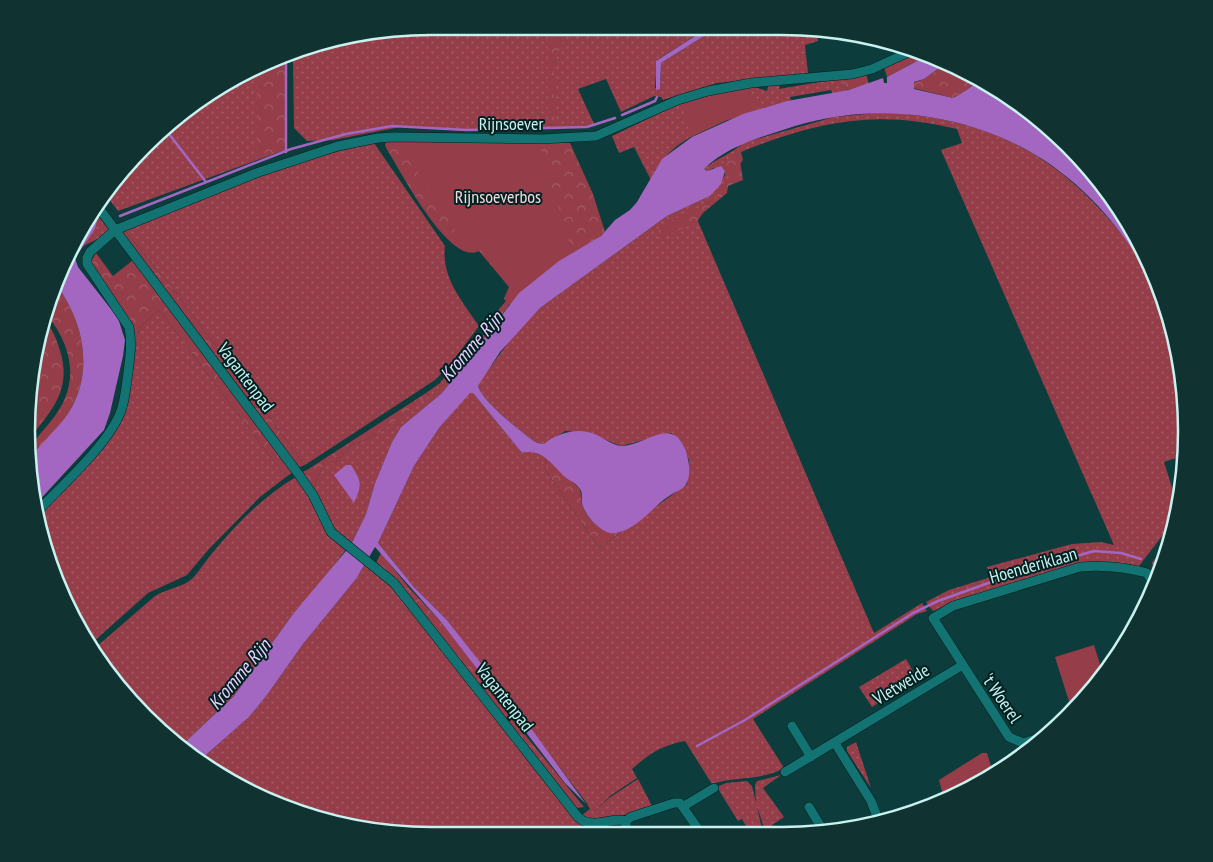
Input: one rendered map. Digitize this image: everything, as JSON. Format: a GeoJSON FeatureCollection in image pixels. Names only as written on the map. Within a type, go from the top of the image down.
{"type":"FeatureCollection","features":[{"type":"Feature","properties":{"kind":"street","name":"Rijnsoever"},"geometry":{"type":"LineString","coordinates":[[43,506],[112,428],[121,411],[129,365],[131,338],[128,327],[87,264],[90,252],[115,230],[259,172],[309,154],[359,141],[394,137],[542,139],[596,136],[678,100],[708,90],[751,82],[853,74],[872,69],[904,54]]}},
{"type":"Feature","properties":{"kind":"street","name":"Vagantenpad"},"geometry":{"type":"LineString","coordinates":[[102,212],[297,472],[313,495],[331,532],[400,590],[583,822],[591,823],[615,819],[626,821]]}},
{"type":"Feature","properties":{"kind":"street","name":"Hoenderiklaan"},"geometry":{"type":"LineString","coordinates":[[961,666],[933,618],[953,606],[1080,567],[1108,567],[1147,573],[1150,578]]}},
{"type":"Feature","properties":{"kind":"street","name":"'t Woerel"},"geometry":{"type":"LineString","coordinates":[[961,666],[1009,737],[1023,743],[1027,742]]}},
{"type":"Feature","properties":{"kind":"street","name":"Vletweide"},"geometry":{"type":"LineString","coordinates":[[785,772],[961,666]]}},
{"type":"Feature","properties":{"kind":"street"},"geometry":{"type":"LineString","coordinates":[[792,726],[811,757]]}},
{"type":"Feature","properties":{"kind":"street"},"geometry":{"type":"LineString","coordinates":[[835,743],[872,802],[877,815]]}},
{"type":"Feature","properties":{"kind":"street"},"geometry":{"type":"LineString","coordinates":[[684,806],[714,788]]}},
{"type":"Feature","properties":{"kind":"street"},"geometry":{"type":"LineString","coordinates":[[626,827],[626,821],[632,817],[674,803],[684,806],[697,827]]}},
{"type":"Feature","properties":{"kind":"street"},"geometry":{"type":"LineString","coordinates":[[809,807],[820,825]]}},
{"type":"Feature","properties":{"kind":"green space"},"geometry":{"type":"Polygon","coordinates":[[[431,35],[548,35],[548,125],[554,124],[554,63],[564,35],[697,35],[657,60],[655,88],[660,89],[661,63],[706,35],[808,36],[817,37],[818,41],[805,45],[808,74],[717,83],[663,100],[661,97],[654,96],[621,112],[606,79],[578,89],[595,126],[467,131],[400,127],[333,140],[307,141],[294,128],[293,60],[329,48],[379,38],[431,35]]]}},
{"type":"Feature","properties":{"kind":"green space"},"geometry":{"type":"Polygon","coordinates":[[[548,35],[566,35],[554,63],[554,124],[548,125],[548,35]]]}},
{"type":"Feature","properties":{"kind":"green space"},"geometry":{"type":"Polygon","coordinates":[[[909,56],[920,60],[887,77],[884,67],[909,56]]]}},
{"type":"Feature","properties":{"kind":"green space"},"geometry":{"type":"Polygon","coordinates":[[[285,63],[285,146],[257,159],[257,76],[285,63]]]}},
{"type":"Feature","properties":{"kind":"green space"},"geometry":{"type":"Polygon","coordinates":[[[939,68],[974,85],[953,98],[913,88],[913,83],[924,79],[939,68]]]}},
{"type":"Feature","properties":{"kind":"green space"},"geometry":{"type":"Polygon","coordinates":[[[866,73],[869,85],[849,90],[840,85],[849,77],[866,73]]]}},
{"type":"Feature","properties":{"kind":"green space"},"geometry":{"type":"Polygon","coordinates":[[[257,76],[257,158],[285,146],[285,150],[118,211],[110,200],[133,170],[151,151],[170,133],[211,102],[257,76]]]}},
{"type":"Feature","properties":{"kind":"green space"},"geometry":{"type":"Polygon","coordinates":[[[849,77],[840,85],[849,90],[833,94],[831,90],[790,97],[791,100],[732,118],[691,136],[674,148],[660,163],[651,180],[634,147],[619,153],[612,136],[681,103],[748,85],[767,91],[769,83],[781,82],[779,89],[849,77]]]}},
{"type":"Feature","properties":{"kind":"green space"},"geometry":{"type":"Polygon","coordinates":[[[748,85],[759,110],[725,121],[691,137],[681,103],[748,85]]]}},
{"type":"Feature","properties":{"kind":"green space"},"geometry":{"type":"Polygon","coordinates":[[[886,112],[923,116],[988,132],[1017,145],[1044,161],[1070,180],[1095,204],[1133,248],[1148,279],[1157,304],[1165,329],[1175,379],[1178,431],[1177,457],[1164,462],[1173,491],[1165,532],[1139,566],[1086,562],[933,611],[926,602],[949,590],[991,577],[987,567],[1072,544],[1101,542],[1114,545],[941,150],[962,143],[957,129],[900,120],[873,119],[847,121],[795,133],[741,152],[743,160],[729,184],[717,196],[694,212],[874,633],[922,603],[927,611],[917,614],[753,719],[784,768],[757,777],[712,784],[685,741],[656,751],[638,764],[632,769],[637,778],[610,796],[593,813],[609,798],[638,779],[652,806],[608,819],[581,816],[590,809],[586,802],[446,619],[414,587],[378,543],[414,466],[439,428],[469,393],[473,393],[522,453],[530,451],[545,457],[546,471],[599,548],[687,484],[689,460],[682,442],[671,433],[621,446],[589,433],[565,431],[544,444],[537,443],[513,425],[495,408],[478,386],[516,332],[540,308],[667,216],[710,196],[725,175],[724,168],[713,168],[707,171],[704,169],[709,165],[743,143],[834,117],[886,112]]]}},
{"type":"Feature","properties":{"kind":"green space","name":"Rijnsoeverbos"},"geometry":{"type":"Polygon","coordinates":[[[397,139],[538,141],[573,256],[512,306],[504,298],[510,288],[479,247],[469,252],[397,139]]]}},
{"type":"Feature","properties":{"kind":"green space","name":"Rijnsoeverbos"},"geometry":{"type":"Polygon","coordinates":[[[388,140],[570,143],[593,194],[605,232],[595,241],[559,261],[526,287],[509,305],[504,299],[509,287],[479,251],[467,252],[454,245],[440,231],[414,194],[386,148],[385,144],[388,140]]]}},
{"type":"Feature","properties":{"kind":"green space"},"geometry":{"type":"Polygon","coordinates":[[[374,143],[445,246],[446,268],[454,288],[479,326],[449,366],[435,380],[305,465],[171,286],[125,231],[279,169],[342,150],[374,143]]]}},
{"type":"Feature","properties":{"kind":"green space"},"geometry":{"type":"Polygon","coordinates":[[[739,154],[743,180],[728,186],[727,193],[703,213],[696,223],[660,238],[654,234],[673,220],[709,202],[716,196],[723,189],[730,171],[716,167],[739,154]]]}},
{"type":"Feature","properties":{"kind":"green space"},"geometry":{"type":"Polygon","coordinates":[[[98,217],[108,229],[108,234],[81,247],[95,229],[98,217]]]}},
{"type":"Feature","properties":{"kind":"green space"},"geometry":{"type":"Polygon","coordinates":[[[125,231],[171,286],[305,465],[300,467],[297,465],[122,234],[125,231]]]}},
{"type":"Feature","properties":{"kind":"green space"},"geometry":{"type":"Polygon","coordinates":[[[96,253],[113,276],[133,260],[292,473],[286,477],[159,310],[139,328],[134,361],[130,322],[90,263],[96,253]]]}},
{"type":"Feature","properties":{"kind":"green space"},"geometry":{"type":"Polygon","coordinates":[[[61,291],[74,315],[83,348],[81,381],[77,397],[69,412],[36,453],[35,441],[60,408],[69,382],[68,356],[64,342],[51,320],[61,291]]]}},
{"type":"Feature","properties":{"kind":"green space"},"geometry":{"type":"Polygon","coordinates":[[[506,301],[509,305],[507,308],[442,393],[401,427],[392,442],[375,483],[366,514],[351,545],[333,531],[313,490],[324,463],[335,463],[351,446],[374,436],[429,395],[426,393],[447,378],[486,332],[482,332],[483,328],[506,301]]]}},
{"type":"Feature","properties":{"kind":"green space"},"geometry":{"type":"Polygon","coordinates":[[[159,310],[286,477],[260,497],[209,549],[187,575],[148,593],[95,640],[65,583],[48,533],[43,508],[105,440],[127,405],[139,328],[159,310]]]}},
{"type":"Feature","properties":{"kind":"green space"},"geometry":{"type":"Polygon","coordinates":[[[49,326],[60,350],[63,379],[57,400],[35,432],[38,379],[49,326]]]}},
{"type":"Feature","properties":{"kind":"green space"},"geometry":{"type":"Polygon","coordinates":[[[488,335],[452,383],[440,382],[456,367],[473,341],[488,335]]]}},
{"type":"Feature","properties":{"kind":"green space"},"geometry":{"type":"Polygon","coordinates":[[[426,393],[429,396],[374,436],[351,446],[335,463],[324,463],[313,490],[300,473],[307,470],[426,393]]]}},
{"type":"Feature","properties":{"kind":"green space"},"geometry":{"type":"Polygon","coordinates":[[[545,457],[579,488],[584,509],[597,525],[609,532],[621,532],[599,548],[546,471],[545,457]]]}},
{"type":"Feature","properties":{"kind":"green space"},"geometry":{"type":"Polygon","coordinates":[[[296,477],[346,549],[321,584],[293,614],[234,696],[186,742],[170,729],[133,692],[98,645],[155,596],[185,584],[193,578],[211,554],[242,520],[262,501],[296,477]]]}},
{"type":"Feature","properties":{"kind":"green space"},"geometry":{"type":"Polygon","coordinates":[[[381,553],[410,589],[441,622],[493,688],[508,714],[584,807],[577,808],[399,584],[376,563],[381,553]]]}},
{"type":"Feature","properties":{"kind":"green space"},"geometry":{"type":"Polygon","coordinates":[[[1158,553],[1154,568],[1152,563],[1158,553]]]}},
{"type":"Feature","properties":{"kind":"green space"},"geometry":{"type":"Polygon","coordinates":[[[365,564],[384,577],[587,825],[585,827],[431,827],[379,824],[329,814],[279,797],[233,774],[205,756],[249,717],[303,644],[356,579],[365,564]]]}},
{"type":"Feature","properties":{"kind":"green space"},"geometry":{"type":"Polygon","coordinates":[[[1094,645],[1100,666],[1070,703],[1055,657],[1094,645]]]}},
{"type":"Feature","properties":{"kind":"green space"},"geometry":{"type":"Polygon","coordinates":[[[906,659],[917,678],[872,707],[859,687],[906,659]]]}},
{"type":"Feature","properties":{"kind":"green space"},"geometry":{"type":"Polygon","coordinates":[[[856,742],[871,788],[847,751],[847,747],[856,742]]]}},
{"type":"Feature","properties":{"kind":"green space"},"geometry":{"type":"Polygon","coordinates":[[[982,753],[987,753],[991,767],[980,774],[942,793],[939,780],[982,753]]]}},
{"type":"Feature","properties":{"kind":"green space"},"geometry":{"type":"Polygon","coordinates":[[[781,775],[763,788],[784,817],[772,825],[773,827],[764,827],[756,804],[755,785],[757,781],[781,775]]]}},
{"type":"Feature","properties":{"kind":"green space"},"geometry":{"type":"Polygon","coordinates":[[[747,781],[752,786],[762,827],[747,827],[742,819],[738,821],[717,787],[726,783],[747,781]]]}},
{"type":"Feature","properties":{"kind":"shaded area"},"geometry":{"type":"Polygon","coordinates":[[[697,35],[706,35],[661,63],[660,89],[656,90],[656,61],[697,35]]]}},
{"type":"Feature","properties":{"kind":"shaded area"},"geometry":{"type":"Polygon","coordinates":[[[920,60],[939,68],[924,79],[914,82],[914,89],[953,98],[974,85],[1023,117],[1043,133],[1080,170],[1111,211],[1138,258],[1100,208],[1072,181],[1042,159],[1008,141],[971,126],[929,117],[878,113],[861,114],[828,118],[795,126],[758,138],[724,154],[704,169],[707,171],[721,166],[725,171],[721,184],[710,196],[667,216],[540,308],[500,352],[478,386],[487,400],[513,425],[537,443],[544,444],[556,436],[576,431],[597,435],[621,446],[630,445],[666,433],[673,435],[680,440],[689,462],[689,474],[686,484],[683,488],[662,501],[633,526],[616,533],[605,531],[595,524],[586,513],[578,487],[541,455],[529,452],[522,453],[473,393],[470,393],[439,428],[414,466],[378,543],[414,587],[446,619],[514,705],[586,804],[565,783],[441,622],[375,547],[356,579],[303,644],[249,717],[205,756],[186,742],[234,696],[293,614],[351,545],[366,514],[375,483],[392,442],[401,427],[442,393],[519,293],[559,261],[601,236],[615,220],[630,210],[637,202],[662,159],[692,137],[743,114],[787,101],[849,90],[883,78],[884,83],[887,83],[887,77],[920,60]]]}},
{"type":"Feature","properties":{"kind":"shaded area"},"geometry":{"type":"Polygon","coordinates":[[[96,220],[95,229],[75,258],[96,220]]]}},
{"type":"Feature","properties":{"kind":"shaded area"},"geometry":{"type":"Polygon","coordinates":[[[75,258],[78,267],[118,318],[125,340],[123,356],[110,413],[104,430],[41,498],[36,451],[69,412],[77,397],[81,381],[83,364],[79,331],[74,315],[61,291],[75,258]]]}},
{"type":"Feature","properties":{"kind":"shaded area"},"geometry":{"type":"Polygon","coordinates":[[[346,465],[351,465],[360,484],[354,503],[334,475],[346,465]]]}},
{"type":"Feature","properties":{"kind":"waterway"},"geometry":{"type":"LineString","coordinates":[[286,62],[286,152]]}},
{"type":"Feature","properties":{"kind":"waterway"},"geometry":{"type":"LineString","coordinates":[[622,115],[655,101],[657,97]]}},
{"type":"Feature","properties":{"kind":"waterway"},"geometry":{"type":"LineString","coordinates":[[120,216],[291,149],[346,134],[392,126],[467,130],[587,127],[615,118]]}},
{"type":"Feature","properties":{"kind":"waterway"},"geometry":{"type":"LineString","coordinates":[[169,134],[206,182]]}},
{"type":"Feature","properties":{"kind":"waterway"},"geometry":{"type":"LineString","coordinates":[[697,746],[745,720],[913,613],[938,601],[1008,576],[1094,551],[1121,553],[1141,559]]}},
{"type":"Feature","properties":{"kind":"water label","name":"Kromme Rijn"},"geometry":{"type":"Point","coordinates":[471,346]}},
{"type":"Feature","properties":{"kind":"water label","name":"Kromme Rijn"},"geometry":{"type":"Point","coordinates":[239,674]}}]}
